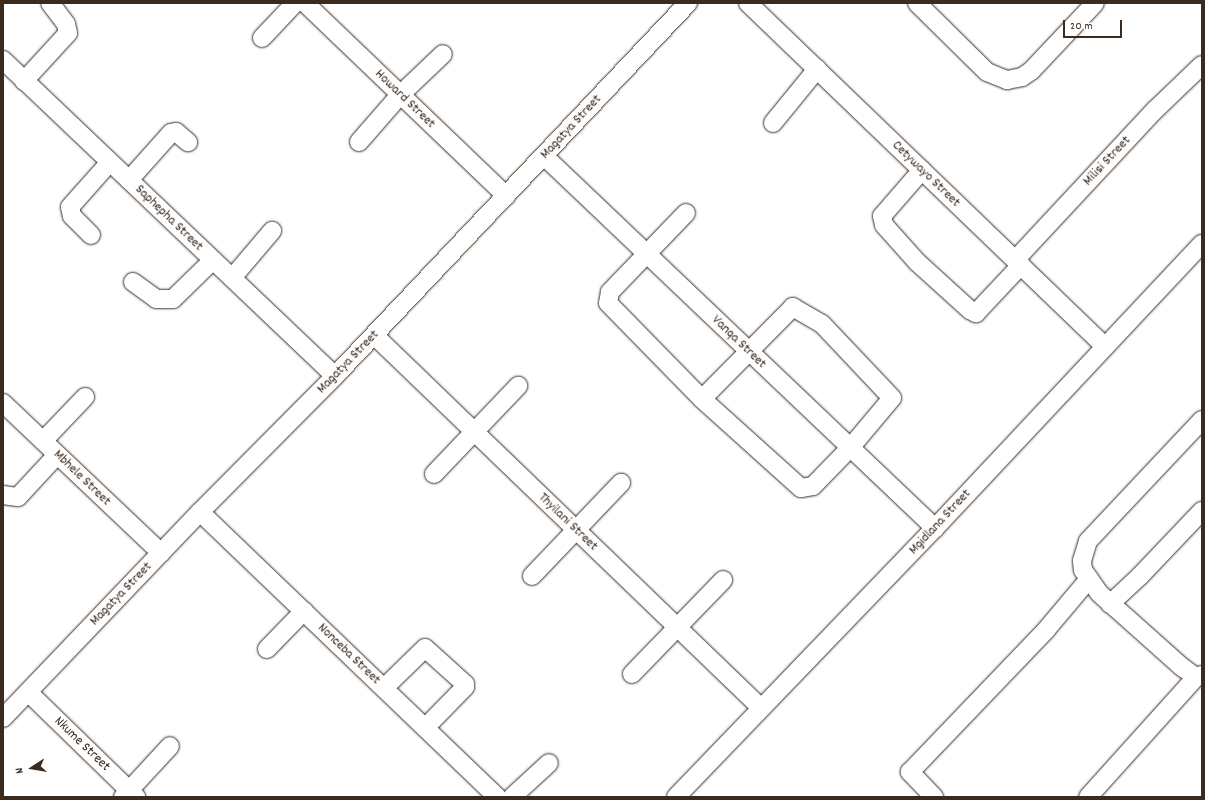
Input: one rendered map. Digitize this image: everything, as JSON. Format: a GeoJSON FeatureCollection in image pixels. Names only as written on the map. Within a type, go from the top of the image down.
{"type":"FeatureCollection","features":[{"type":"Feature","properties":{"kind":"street"},"geometry":{"type":"LineString","coordinates":[[24,81],[68,33],[66,24],[50,3]]}},
{"type":"Feature","properties":{"kind":"street"},"geometry":{"type":"LineString","coordinates":[[262,38],[295,3]]}},
{"type":"Feature","properties":{"kind":"street","name":"Howard Street"},"geometry":{"type":"LineString","coordinates":[[305,3],[506,196]]}},
{"type":"Feature","properties":{"kind":"street","name":"Cetywayo Street"},"geometry":{"type":"LineString","coordinates":[[748,3],[1104,345]]}},
{"type":"Feature","properties":{"kind":"street"},"geometry":{"type":"LineString","coordinates":[[917,3],[987,72],[1007,80],[1022,77],[1031,71],[1095,3]]}},
{"type":"Feature","properties":{"kind":"street","name":"Magatya Street"},"geometry":{"type":"LineString","coordinates":[[3,718],[200,512],[335,376],[544,156],[679,6]]}},
{"type":"Feature","properties":{"kind":"street"},"geometry":{"type":"LineString","coordinates":[[359,142],[400,95],[443,54]]}},
{"type":"Feature","properties":{"kind":"street","name":"Saphepha Street"},"geometry":{"type":"LineString","coordinates":[[5,65],[110,162],[335,376]]}},
{"type":"Feature","properties":{"kind":"street","name":"Milisi Street"},"geometry":{"type":"LineString","coordinates":[[922,170],[882,216],[884,225],[917,262],[970,310],[976,313],[1019,262],[1155,110],[1202,65]]}},
{"type":"Feature","properties":{"kind":"street"},"geometry":{"type":"LineString","coordinates":[[773,123],[817,69]]}},
{"type":"Feature","properties":{"kind":"street"},"geometry":{"type":"LineString","coordinates":[[129,180],[171,133],[176,132],[188,142]]}},
{"type":"Feature","properties":{"kind":"street","name":"Vanqa Street"},"geometry":{"type":"LineString","coordinates":[[544,156],[935,528]]}},
{"type":"Feature","properties":{"kind":"street"},"geometry":{"type":"LineString","coordinates":[[91,235],[72,216],[70,207],[110,162]]}},
{"type":"Feature","properties":{"kind":"street"},"geometry":{"type":"LineString","coordinates":[[686,213],[610,292],[608,303],[702,399],[801,488],[812,486],[850,448],[890,403],[892,395],[822,324],[793,307],[702,399]]}},
{"type":"Feature","properties":{"kind":"street"},"geometry":{"type":"LineString","coordinates":[[232,278],[272,231]]}},
{"type":"Feature","properties":{"kind":"street","name":"Mgidlana Street"},"geometry":{"type":"LineString","coordinates":[[676,797],[935,528],[1104,345],[1202,244]]}},
{"type":"Feature","properties":{"kind":"street"},"geometry":{"type":"LineString","coordinates":[[133,282],[156,299],[173,298],[213,260]]}},
{"type":"Feature","properties":{"kind":"street","name":"Thyilani Street"},"geometry":{"type":"LineString","coordinates":[[374,335],[761,708]]}},
{"type":"Feature","properties":{"kind":"street"},"geometry":{"type":"LineString","coordinates":[[434,474],[518,386]]}},
{"type":"Feature","properties":{"kind":"street"},"geometry":{"type":"LineString","coordinates":[[42,441],[84,397]]}},
{"type":"Feature","properties":{"kind":"street","name":"Mbhele Street"},"geometry":{"type":"LineString","coordinates":[[3,403],[161,553]]}},
{"type":"Feature","properties":{"kind":"street"},"geometry":{"type":"LineString","coordinates":[[1088,797],[1199,676],[1182,667],[1110,604],[1089,579],[1083,570],[1082,561],[1088,541],[1202,420]]}},
{"type":"Feature","properties":{"kind":"street"},"geometry":{"type":"LineString","coordinates":[[3,496],[18,497],[57,455]]}},
{"type":"Feature","properties":{"kind":"street"},"geometry":{"type":"LineString","coordinates":[[532,576],[621,483]]}},
{"type":"Feature","properties":{"kind":"street"},"geometry":{"type":"LineString","coordinates":[[1110,604],[1140,576],[1202,511]]}},
{"type":"Feature","properties":{"kind":"street","name":"Nonceba Street"},"geometry":{"type":"LineString","coordinates":[[200,512],[497,797]]}},
{"type":"Feature","properties":{"kind":"street"},"geometry":{"type":"LineString","coordinates":[[934,797],[910,772],[1046,630],[1089,579]]}},
{"type":"Feature","properties":{"kind":"street"},"geometry":{"type":"LineString","coordinates":[[632,674],[676,626],[723,580]]}},
{"type":"Feature","properties":{"kind":"street"},"geometry":{"type":"LineString","coordinates":[[267,649],[304,612]]}},
{"type":"Feature","properties":{"kind":"street"},"geometry":{"type":"LineString","coordinates":[[384,688],[425,648],[465,684],[465,687],[425,728]]}},
{"type":"Feature","properties":{"kind":"street","name":"Nkume Street"},"geometry":{"type":"LineString","coordinates":[[28,692],[129,795]]}},
{"type":"Feature","properties":{"kind":"street"},"geometry":{"type":"LineString","coordinates":[[129,795],[170,746]]}},
{"type":"Feature","properties":{"kind":"street"},"geometry":{"type":"LineString","coordinates":[[512,797],[549,763]]}}]}
